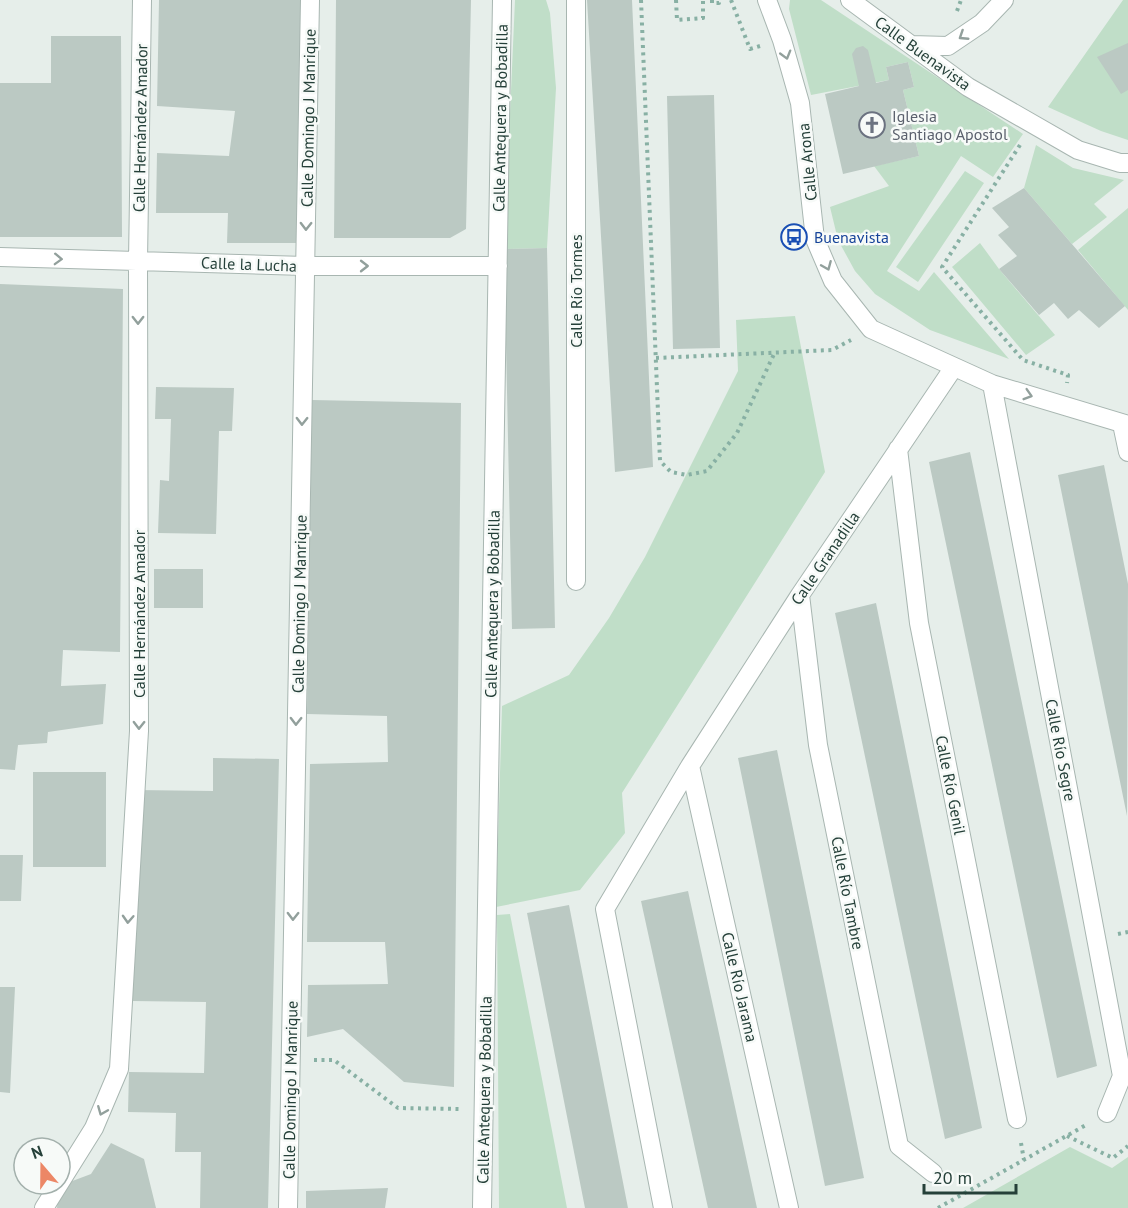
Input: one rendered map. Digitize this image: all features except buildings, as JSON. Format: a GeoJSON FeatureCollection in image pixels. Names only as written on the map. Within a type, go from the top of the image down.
{"type":"FeatureCollection","features":[{"type":"Feature","properties":{"kind":"street","name":"Calle Hernández Amador"},"geometry":{"type":"LineString","coordinates":[[44,1208],[94,1128],[119,1069],[139,731],[138,261],[142,0]]}},
{"type":"Feature","properties":{"kind":"street","name":"Calle Domingo J Manrique"},"geometry":{"type":"LineString","coordinates":[[288,1208],[310,0]]}},
{"type":"Feature","properties":{"kind":"street","name":"Calle Antequera y Bobadilla"},"geometry":{"type":"LineString","coordinates":[[482,1208],[502,0]]}},
{"type":"Feature","properties":{"kind":"street","name":"Calle Río Tormes"},"geometry":{"type":"LineString","coordinates":[[576,0],[576,581]]}},
{"type":"Feature","properties":{"kind":"street","name":"Calle Arona"},"geometry":{"type":"LineString","coordinates":[[767,0],[782,40],[800,103],[815,239],[833,280],[871,329],[954,367]]}},
{"type":"Feature","properties":{"kind":"street","name":"Calle Buenavista"},"geometry":{"type":"LineString","coordinates":[[850,0],[968,87],[1078,150],[1120,163],[1128,163]]}},
{"type":"Feature","properties":{"kind":"street"},"geometry":{"type":"LineString","coordinates":[[911,45],[948,46],[982,23],[1005,0]]}},
{"type":"Feature","properties":{"kind":"street","name":"Calle la Lucha"},"geometry":{"type":"LineString","coordinates":[[0,257],[305,266],[498,266]]}},
{"type":"Feature","properties":{"kind":"street"},"geometry":{"type":"LineString","coordinates":[[954,367],[992,384],[1125,425],[1128,452]]}},
{"type":"Feature","properties":{"kind":"street","name":"Calle Granadilla"},"geometry":{"type":"LineString","coordinates":[[663,1208],[605,909],[690,766],[800,595],[954,367]]}},
{"type":"Feature","properties":{"kind":"street","name":"Calle Río Segre"},"geometry":{"type":"LineString","coordinates":[[992,384],[1122,1076],[1107,1113]]}},
{"type":"Feature","properties":{"kind":"street","name":"Calle Río Genil"},"geometry":{"type":"LineString","coordinates":[[898,449],[919,623],[1017,1119]]}},
{"type":"Feature","properties":{"kind":"street","name":"Calle Río Tambre"},"geometry":{"type":"LineString","coordinates":[[800,595],[818,746],[899,1146],[933,1173]]}},
{"type":"Feature","properties":{"kind":"street","name":"Calle Río Jarama"},"geometry":{"type":"LineString","coordinates":[[690,766],[789,1208]]}},
{"type":"Feature","properties":{"kind":"path"},"geometry":{"type":"LineString","coordinates":[[641,0],[660,461],[671,472],[687,475],[707,471],[737,433],[775,352]]}},
{"type":"Feature","properties":{"kind":"path"},"geometry":{"type":"LineString","coordinates":[[675,0],[677,20],[704,18],[703,0]]}},
{"type":"Feature","properties":{"kind":"path"},"geometry":{"type":"LineString","coordinates":[[712,0],[712,3],[719,3],[719,0]]}},
{"type":"Feature","properties":{"kind":"path"},"geometry":{"type":"LineString","coordinates":[[1033,124],[942,267],[1023,360],[1068,375],[1066,407]]}},
{"type":"Feature","properties":{"kind":"path"},"geometry":{"type":"LineString","coordinates":[[656,358],[832,350],[871,329]]}},
{"type":"Feature","properties":{"kind":"path"},"geometry":{"type":"LineString","coordinates":[[290,1060],[334,1060],[398,1108],[483,1109]]}},
{"type":"Feature","properties":{"kind":"path"},"geometry":{"type":"LineString","coordinates":[[938,1208],[1107,1113]]}},
{"type":"Feature","properties":{"kind":"path"},"geometry":{"type":"LineString","coordinates":[[1067,1136],[1113,1158],[1128,1146]]}},
{"type":"Feature","properties":{"kind":"green space"},"geometry":{"type":"Polygon","coordinates":[[[515,0],[546,0],[550,13],[556,88],[547,248],[504,249],[515,0]]]}},
{"type":"Feature","properties":{"kind":"green space"},"geometry":{"type":"Polygon","coordinates":[[[790,0],[821,0],[1023,134],[993,177],[961,156],[887,271],[919,291],[934,272],[1009,359],[930,330],[875,294],[855,271],[838,240],[830,207],[889,186],[874,166],[919,156],[903,90],[914,87],[908,62],[886,67],[889,80],[811,95],[789,9],[790,0]]]}},
{"type":"Feature","properties":{"kind":"green space"},"geometry":{"type":"Polygon","coordinates":[[[1123,0],[1128,0],[1128,140],[1101,131],[1048,107],[1123,0]]]}},
{"type":"Feature","properties":{"kind":"green space"},"geometry":{"type":"Polygon","coordinates":[[[1036,145],[1073,168],[1124,180],[1094,204],[1107,217],[1072,244],[1024,188],[1036,145]]]}},
{"type":"Feature","properties":{"kind":"green space"},"geometry":{"type":"Polygon","coordinates":[[[965,171],[984,183],[918,282],[896,267],[965,171]]]}},
{"type":"Feature","properties":{"kind":"green space"},"geometry":{"type":"Polygon","coordinates":[[[1128,208],[1128,310],[1078,250],[1128,208]]]}},
{"type":"Feature","properties":{"kind":"green space"},"geometry":{"type":"Polygon","coordinates":[[[980,243],[1055,335],[1026,355],[952,267],[980,243]]]}},
{"type":"Feature","properties":{"kind":"green space"},"geometry":{"type":"Polygon","coordinates":[[[795,316],[825,472],[622,793],[625,833],[580,890],[496,907],[502,706],[569,675],[609,618],[645,557],[738,371],[736,320],[795,316]]]}},
{"type":"Feature","properties":{"kind":"green space"},"geometry":{"type":"Polygon","coordinates":[[[510,914],[567,1208],[499,1208],[497,915],[510,914]]]}},
{"type":"Feature","properties":{"kind":"green space"},"geometry":{"type":"Polygon","coordinates":[[[1070,1147],[1112,1168],[1128,1157],[1128,1208],[963,1208],[1070,1147]]]}},
{"type":"Feature","properties":{"kind":"place","name":"Iglesia Santiago Apostol"},"geometry":{"type":"Point","coordinates":[872,125]}},
{"type":"Feature","properties":{"kind":"place","name":"Buenavista"},"geometry":{"type":"Point","coordinates":[794,237]}}]}
